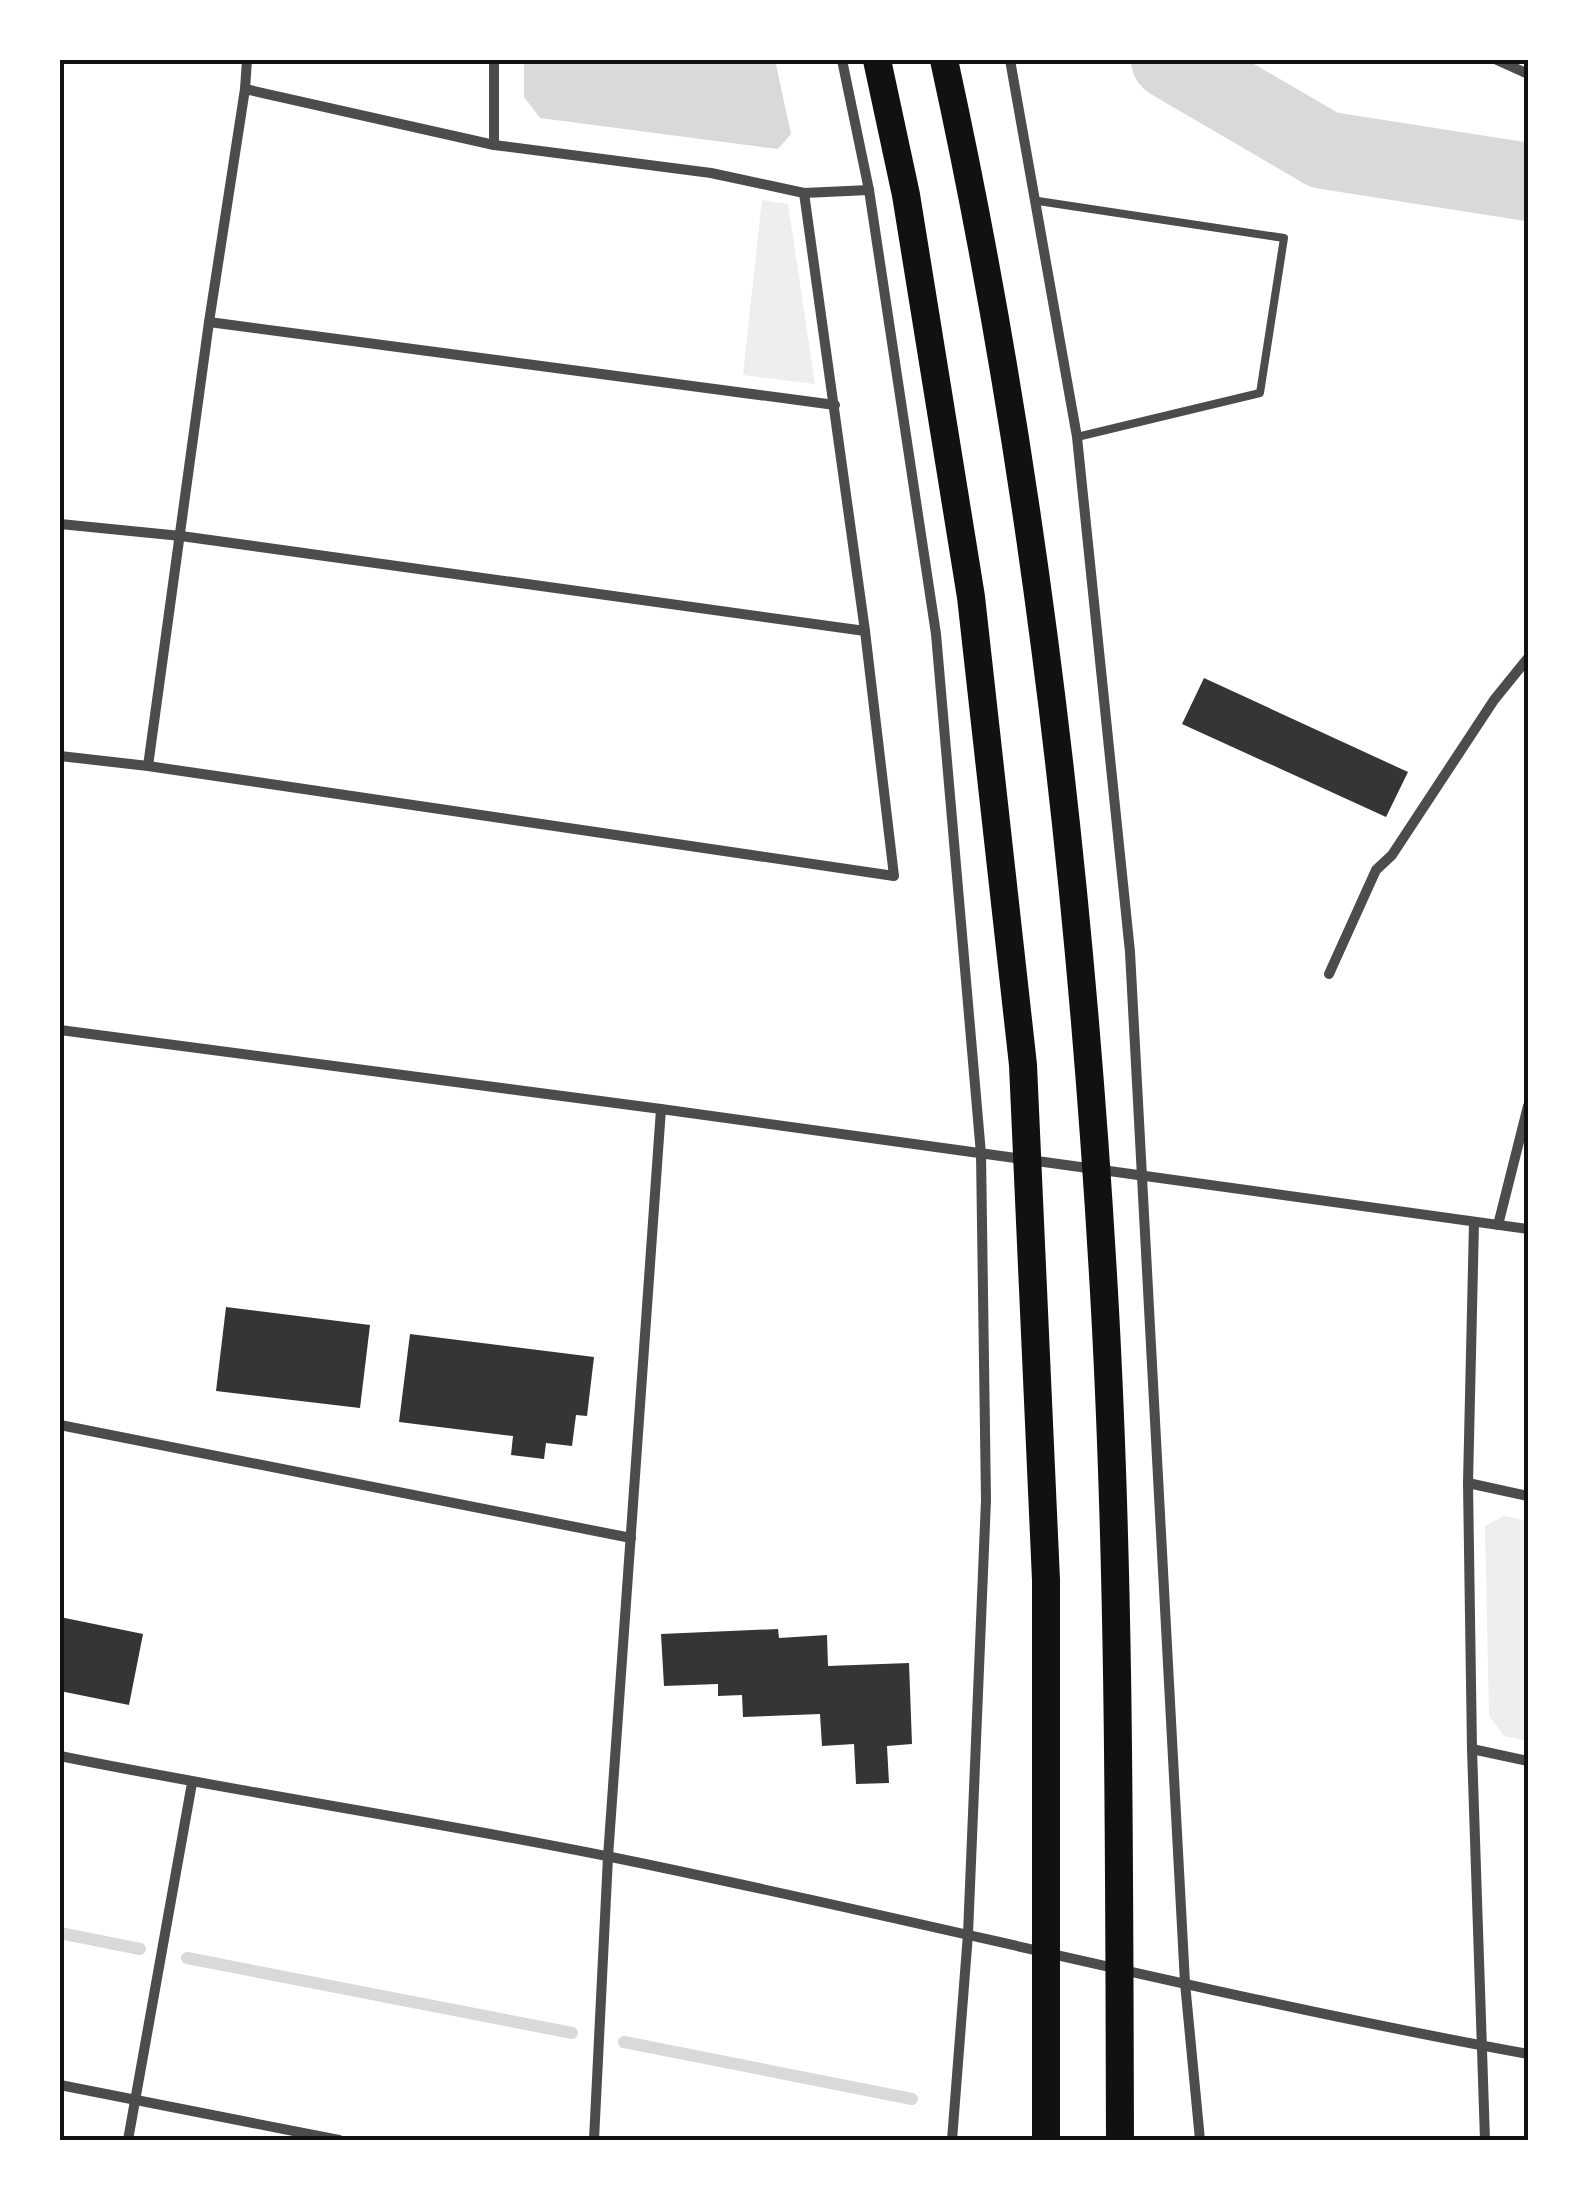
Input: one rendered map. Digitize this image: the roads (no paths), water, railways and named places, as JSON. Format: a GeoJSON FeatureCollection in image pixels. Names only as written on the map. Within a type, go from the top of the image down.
{"type":"FeatureCollection","features":[{"type":"Feature","properties":{"kind":"highway"},"geometry":{"type":"LineString","coordinates":[[877,60],[906,195],[970,596],[1023,1066],[1046,1580],[1046,2140]]}},
{"type":"Feature","properties":{"kind":"highway"},"geometry":{"type":"LineString","coordinates":[[944,60],[970,181],[1040,592],[1080,949],[1105,1312],[1113,1569],[1120,2140]]}},
{"type":"Feature","properties":{"kind":"street"},"geometry":{"type":"LineString","coordinates":[[148,766],[247,60]]}},
{"type":"Feature","properties":{"kind":"street"},"geometry":{"type":"LineString","coordinates":[[494,60],[494,146]]}},
{"type":"Feature","properties":{"kind":"street"},"geometry":{"type":"LineString","coordinates":[[842,60],[868,190],[936,634],[981,1154],[986,1500],[968,1934],[952,2140]]}},
{"type":"Feature","properties":{"kind":"street"},"geometry":{"type":"LineString","coordinates":[[1010,60],[1078,437],[1130,952],[1185,1983],[1200,2140]]}},
{"type":"Feature","properties":{"kind":"street"},"geometry":{"type":"LineString","coordinates":[[1497,60],[1528,74]]}},
{"type":"Feature","properties":{"kind":"street"},"geometry":{"type":"LineString","coordinates":[[245,89],[494,146],[711,173],[804,193],[868,190]]}},
{"type":"Feature","properties":{"kind":"street"},"geometry":{"type":"LineString","coordinates":[[60,756],[894,876],[835,405],[804,193]]}},
{"type":"Feature","properties":{"kind":"street"},"geometry":{"type":"LineString","coordinates":[[209,322],[835,405]]}},
{"type":"Feature","properties":{"kind":"street"},"geometry":{"type":"LineString","coordinates":[[60,524],[180,536],[864,630]]}},
{"type":"Feature","properties":{"kind":"street"},"geometry":{"type":"LineString","coordinates":[[1329,974],[1376,870],[1392,855],[1494,700],[1528,658]]}},
{"type":"Feature","properties":{"kind":"street"},"geometry":{"type":"LineString","coordinates":[[60,1030],[661,1108],[1528,1230]]}},
{"type":"Feature","properties":{"kind":"street"},"geometry":{"type":"LineString","coordinates":[[1498,1225],[1528,1106]]}},
{"type":"Feature","properties":{"kind":"street"},"geometry":{"type":"LineString","coordinates":[[594,2140],[608,1856],[661,1108]]}},
{"type":"Feature","properties":{"kind":"street"},"geometry":{"type":"LineString","coordinates":[[1474,1223],[1468,1483],[1484,2140]]}},
{"type":"Feature","properties":{"kind":"street"},"geometry":{"type":"LineString","coordinates":[[60,1425],[631,1538]]}},
{"type":"Feature","properties":{"kind":"street"},"geometry":{"type":"LineString","coordinates":[[1468,1483],[1528,1496]]}},
{"type":"Feature","properties":{"kind":"street"},"geometry":{"type":"LineString","coordinates":[[1472,1750],[1528,1760]]}},
{"type":"Feature","properties":{"kind":"street"},"geometry":{"type":"LineString","coordinates":[[60,1756],[608,1856],[1528,2054]]}},
{"type":"Feature","properties":{"kind":"street"},"geometry":{"type":"LineString","coordinates":[[128,2140],[192,1783]]}},
{"type":"Feature","properties":{"kind":"street"},"geometry":{"type":"LineString","coordinates":[[60,2085],[339,2140]]}},
{"type":"Feature","properties":{"kind":"lane"},"geometry":{"type":"LineString","coordinates":[[1038,201],[1284,238],[1260,393],[1078,437]]}},
{"type":"Feature","properties":{"kind":"waterway"},"geometry":{"type":"LineString","coordinates":[[1170,60],[1324,150],[1528,182]]}},
{"type":"Feature","properties":{"kind":"waterway"},"geometry":{"type":"LineString","coordinates":[[60,1933],[140,1949]]}},
{"type":"Feature","properties":{"kind":"waterway"},"geometry":{"type":"LineString","coordinates":[[187,1958],[572,2033]]}},
{"type":"Feature","properties":{"kind":"waterway"},"geometry":{"type":"LineString","coordinates":[[624,2042],[912,2099]]}}]}
